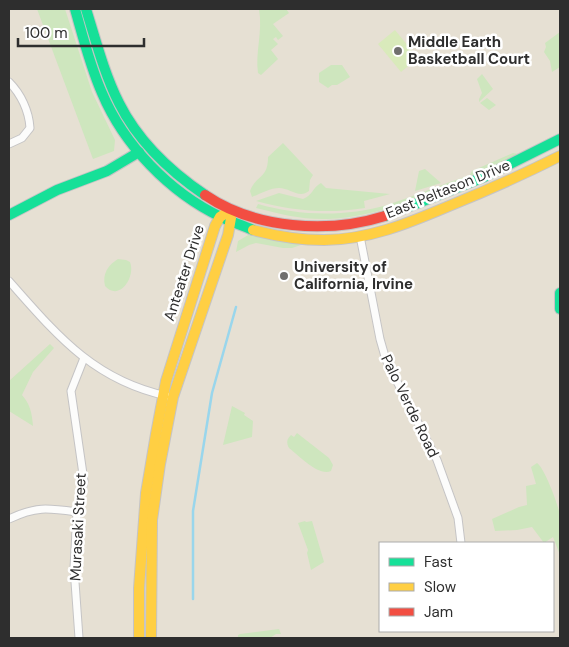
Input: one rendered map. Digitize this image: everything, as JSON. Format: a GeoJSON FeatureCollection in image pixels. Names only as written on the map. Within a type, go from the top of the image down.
{"type":"FeatureCollection","features":[{"type":"Feature","properties":{"kind":"main road","name":"East Peltason Drive"},"geometry":{"type":"LineString","coordinates":[[75,9],[103,97],[124,133],[139,152],[171,185],[206,210],[231,223],[275,235],[315,240],[360,236],[414,221],[470,198],[560,156]]}},
{"type":"Feature","properties":{"kind":"main road","name":"East Peltason Drive"},"geometry":{"type":"LineString","coordinates":[[86,9],[120,105],[147,145],[178,175],[196,189],[230,210],[247,215],[300,225],[323,226],[362,222],[404,210],[457,190],[513,164],[560,139]]}},
{"type":"Feature","properties":{"kind":"main road"},"geometry":{"type":"LineString","coordinates":[[9,215],[57,190],[107,171],[139,152]]}},
{"type":"Feature","properties":{"kind":"main road","name":"Anteater Drive"},"geometry":{"type":"LineString","coordinates":[[151,638],[152,520],[168,396],[166,381],[215,226],[220,217],[230,210]]}},
{"type":"Feature","properties":{"kind":"main road","name":"Anteater Drive"},"geometry":{"type":"LineString","coordinates":[[139,638],[143,536],[149,472],[168,396],[205,306],[228,235],[231,223],[230,210]]}},
{"type":"Feature","properties":{"kind":"main road"},"geometry":{"type":"LineString","coordinates":[[560,293],[560,309]]}},
{"type":"Feature","properties":{"kind":"main road"},"geometry":{"type":"LineString","coordinates":[[143,536],[146,550],[146,629],[151,638]]}},
{"type":"Feature","properties":{"kind":"street"},"geometry":{"type":"LineString","coordinates":[[9,82],[23,100],[30,128],[22,138],[9,144]]}},
{"type":"Feature","properties":{"kind":"street","name":"Palo Verde Road"},"geometry":{"type":"LineString","coordinates":[[360,236],[380,339],[386,360],[437,460],[458,518],[460,542]]}},
{"type":"Feature","properties":{"kind":"street"},"geometry":{"type":"LineString","coordinates":[[9,281],[66,343],[84,358],[115,378],[141,389],[168,396]]}},
{"type":"Feature","properties":{"kind":"street","name":"Murasaki Street"},"geometry":{"type":"LineString","coordinates":[[78,638],[74,568],[77,512],[84,481],[71,391],[84,358]]}},
{"type":"Feature","properties":{"kind":"street"},"geometry":{"type":"LineString","coordinates":[[9,519],[21,513],[44,508],[77,512]]}},
{"type":"Feature","properties":{"kind":"shaded area","name":"University of California, Irvine"},"geometry":{"type":"Polygon","coordinates":[[[9,9],[560,9],[560,638],[9,638],[9,9]]]}},
{"type":"Feature","properties":{"kind":"green space"},"geometry":{"type":"Polygon","coordinates":[[[37,9],[65,9],[92,92],[115,140],[114,151],[93,159],[37,9]]]}},
{"type":"Feature","properties":{"kind":"green space"},"geometry":{"type":"Polygon","coordinates":[[[259,9],[286,9],[289,13],[273,24],[283,36],[278,40],[276,37],[273,39],[278,44],[271,50],[278,59],[261,75],[258,73],[257,65],[260,26],[259,9]]]}},
{"type":"Feature","properties":{"kind":"green space","name":"Middle Earth Basketball Court"},"geometry":{"type":"Polygon","coordinates":[[[395,30],[418,58],[401,72],[378,44],[395,30]]]}},
{"type":"Feature","properties":{"kind":"green space"},"geometry":{"type":"Polygon","coordinates":[[[560,32],[560,67],[552,72],[550,61],[544,52],[545,43],[560,32]]]}},
{"type":"Feature","properties":{"kind":"green space"},"geometry":{"type":"Polygon","coordinates":[[[331,65],[342,65],[350,77],[328,88],[319,82],[319,73],[331,65]]]}},
{"type":"Feature","properties":{"kind":"green space"},"geometry":{"type":"Polygon","coordinates":[[[482,74],[493,89],[479,102],[482,93],[477,79],[482,74]]]}},
{"type":"Feature","properties":{"kind":"green space"},"geometry":{"type":"Polygon","coordinates":[[[487,98],[496,105],[489,110],[480,103],[487,98]]]}},
{"type":"Feature","properties":{"kind":"green space"},"geometry":{"type":"Polygon","coordinates":[[[283,143],[313,175],[310,180],[309,191],[298,194],[283,188],[276,188],[252,197],[250,191],[264,173],[268,164],[268,157],[283,143]]]}},
{"type":"Feature","properties":{"kind":"green space"},"geometry":{"type":"Polygon","coordinates":[[[513,153],[518,154],[496,167],[419,198],[365,214],[328,219],[310,219],[256,208],[258,204],[290,211],[322,214],[371,209],[470,175],[472,171],[513,153]]]}},
{"type":"Feature","properties":{"kind":"green space"},"geometry":{"type":"Polygon","coordinates":[[[425,169],[441,183],[415,191],[419,171],[425,169]]]}},
{"type":"Feature","properties":{"kind":"green space"},"geometry":{"type":"Polygon","coordinates":[[[321,183],[326,188],[390,194],[364,201],[365,208],[338,211],[296,209],[256,201],[279,193],[303,199],[321,183]]]}},
{"type":"Feature","properties":{"kind":"green space"},"geometry":{"type":"Polygon","coordinates":[[[250,234],[301,245],[283,248],[256,243],[236,252],[238,241],[250,234]]]}},
{"type":"Feature","properties":{"kind":"green space"},"geometry":{"type":"Polygon","coordinates":[[[118,259],[130,262],[131,274],[125,286],[116,291],[110,290],[105,286],[104,278],[111,264],[118,259]]]}},
{"type":"Feature","properties":{"kind":"green space"},"geometry":{"type":"Polygon","coordinates":[[[50,344],[54,348],[33,372],[22,395],[30,409],[33,426],[9,411],[9,381],[50,344]]]}},
{"type":"Feature","properties":{"kind":"green space"},"geometry":{"type":"Polygon","coordinates":[[[232,406],[245,413],[244,415],[253,421],[252,437],[223,445],[232,406]]]}},
{"type":"Feature","properties":{"kind":"green space"},"geometry":{"type":"Polygon","coordinates":[[[297,433],[329,458],[333,465],[331,471],[326,472],[315,468],[289,448],[287,444],[288,439],[291,435],[294,437],[297,433]]]}},
{"type":"Feature","properties":{"kind":"green space"},"geometry":{"type":"Polygon","coordinates":[[[537,463],[540,466],[559,511],[560,555],[553,537],[543,542],[532,527],[495,531],[492,519],[527,505],[526,486],[536,484],[531,467],[537,463]]]}},
{"type":"Feature","properties":{"kind":"green space"},"geometry":{"type":"Polygon","coordinates":[[[312,521],[324,562],[311,570],[308,550],[298,523],[312,521]]]}},
{"type":"Feature","properties":{"kind":"green space"},"geometry":{"type":"Polygon","coordinates":[[[279,629],[281,634],[276,634],[270,638],[238,638],[240,634],[279,629]]]}},
{"type":"Feature","properties":{"kind":"waterway"},"geometry":{"type":"LineString","coordinates":[[193,599],[193,511],[212,393],[236,307]]}},
{"type":"Feature","properties":{"kind":"traffic: fast"},"geometry":{"type":"LineString","coordinates":[[75,9],[90,62],[102,93],[111,112],[136,148],[166,180],[202,207],[253,230]]}},
{"type":"Feature","properties":{"kind":"traffic: fast"},"geometry":{"type":"LineString","coordinates":[[86,9],[109,80],[127,117],[156,155],[205,195]]}},
{"type":"Feature","properties":{"kind":"traffic: fast"},"geometry":{"type":"LineString","coordinates":[[385,216],[484,177],[560,139]]}},
{"type":"Feature","properties":{"kind":"traffic: fast"},"geometry":{"type":"LineString","coordinates":[[9,215],[57,190],[107,171],[139,152]]}},
{"type":"Feature","properties":{"kind":"traffic: fast"},"geometry":{"type":"LineString","coordinates":[[560,293],[560,309]]}},
{"type":"Feature","properties":{"kind":"traffic: slow"},"geometry":{"type":"LineString","coordinates":[[253,230],[315,240],[340,239],[372,234],[434,212],[560,156]]}},
{"type":"Feature","properties":{"kind":"traffic: slow"},"geometry":{"type":"LineString","coordinates":[[139,638],[139,588],[146,493],[166,381],[215,226],[220,217],[226,213]]}},
{"type":"Feature","properties":{"kind":"traffic: slow"},"geometry":{"type":"LineString","coordinates":[[151,638],[152,520],[160,464],[173,397],[228,235],[231,218]]}},
{"type":"Feature","properties":{"kind":"traffic: jam"},"geometry":{"type":"LineString","coordinates":[[205,195],[246,215],[292,225],[340,225],[363,222],[385,216]]}},
{"type":"Feature","properties":{"kind":"place","name":"Middle Earth Basketball Court"},"geometry":{"type":"Point","coordinates":[398,51]}},
{"type":"Feature","properties":{"kind":"place","name":"University of California, Irvine"},"geometry":{"type":"Point","coordinates":[284,276]}}]}
